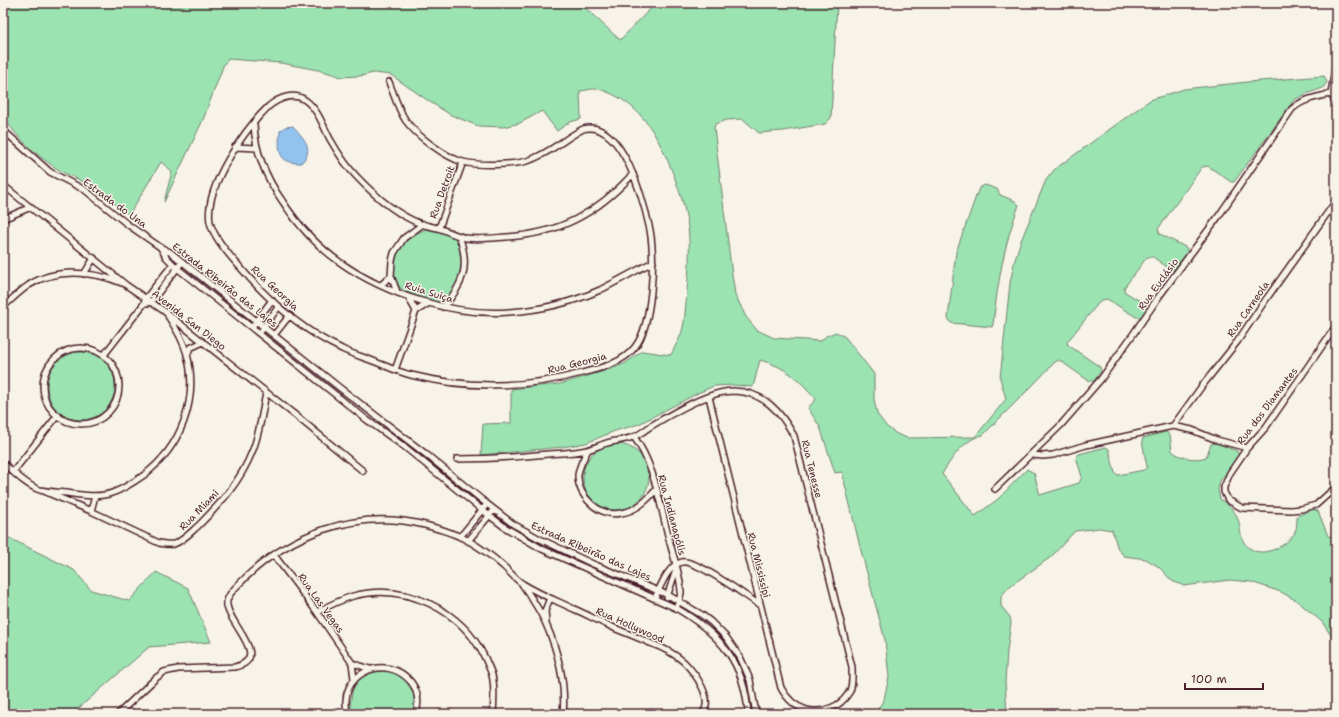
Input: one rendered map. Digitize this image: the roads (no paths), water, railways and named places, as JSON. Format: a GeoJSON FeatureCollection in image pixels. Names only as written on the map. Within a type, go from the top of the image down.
{"type":"FeatureCollection","features":[{"type":"Feature","properties":{"kind":"street"},"geometry":{"type":"LineString","coordinates":[[1336,61],[1331,94],[1336,104]]}},
{"type":"Feature","properties":{"kind":"street","name":"Rua Georgia"},"geometry":{"type":"LineString","coordinates":[[389,82],[403,116],[418,134],[442,152],[463,162],[516,164],[528,161],[543,154],[583,129],[590,127],[598,128],[612,138],[633,174],[648,222],[652,243],[653,262],[650,294],[642,335],[636,347],[619,361],[600,368],[558,379],[485,386],[457,384],[395,370],[342,349],[319,336],[279,306],[226,251],[212,227],[209,212],[216,186],[242,136],[269,106],[285,97],[297,96],[308,102],[318,115],[342,159],[371,192],[389,206],[410,219],[423,224]]}},
{"type":"Feature","properties":{"kind":"street","name":"Rua Euclásio"},"geometry":{"type":"LineString","coordinates":[[995,489],[1032,455],[1060,426],[1101,379],[1160,295],[1218,217],[1292,109],[1298,103],[1331,94]]}},
{"type":"Feature","properties":{"kind":"street","name":"Ruia Suiça"},"geometry":{"type":"LineString","coordinates":[[254,124],[257,148],[262,164],[277,194],[301,226],[325,250],[341,263],[364,277],[408,297],[443,307],[465,311],[492,313],[528,310],[555,305],[599,290],[653,262]]}},
{"type":"Feature","properties":{"kind":"street","name":"Estrada do Una"},"geometry":{"type":"LineString","coordinates":[[3,130],[50,172],[85,190],[127,224],[160,247]]}},
{"type":"Feature","properties":{"kind":"street"},"geometry":{"type":"LineString","coordinates":[[235,148],[257,148]]}},
{"type":"Feature","properties":{"kind":"street","name":"Rua Detroit"},"geometry":{"type":"LineString","coordinates":[[439,228],[463,162]]}},
{"type":"Feature","properties":{"kind":"street"},"geometry":{"type":"LineString","coordinates":[[423,224],[467,238],[499,238],[552,230],[589,213],[604,203],[620,189],[633,174]]}},
{"type":"Feature","properties":{"kind":"street","name":"Avenida San Diego"},"geometry":{"type":"LineString","coordinates":[[3,185],[126,285],[164,311],[363,471]]}},
{"type":"Feature","properties":{"kind":"street","name":"Rua Carneola"},"geometry":{"type":"LineString","coordinates":[[1173,426],[1237,342],[1336,201]]}},
{"type":"Feature","properties":{"kind":"street"},"geometry":{"type":"LineString","coordinates":[[3,219],[31,207]]}},
{"type":"Feature","properties":{"kind":"street","name":"Rua Detroit"},"geometry":{"type":"LineString","coordinates":[[391,276],[394,253],[404,238],[423,224]]}},
{"type":"Feature","properties":{"kind":"street"},"geometry":{"type":"LineString","coordinates":[[443,307],[456,291],[464,272],[464,252],[459,236]]}},
{"type":"Feature","properties":{"kind":"street","name":"Estrada Ribeirão das Lajes"},"geometry":{"type":"LineString","coordinates":[[160,247],[170,252],[513,524],[538,538],[593,564],[668,594],[711,622],[726,637],[740,657],[750,680],[756,714]]}},
{"type":"Feature","properties":{"kind":"street","name":"Estrada Ribeirão das Lajes"},"geometry":{"type":"LineString","coordinates":[[160,247],[173,264],[367,420],[406,448],[506,528],[542,549],[665,602],[693,618],[705,627],[716,637],[732,656],[739,670],[744,685],[748,714]]}},
{"type":"Feature","properties":{"kind":"street"},"geometry":{"type":"LineString","coordinates":[[84,274],[94,258]]}},
{"type":"Feature","properties":{"kind":"street"},"geometry":{"type":"LineString","coordinates":[[143,305],[151,302],[182,262]]}},
{"type":"Feature","properties":{"kind":"street"},"geometry":{"type":"LineString","coordinates":[[104,355],[173,264]]}},
{"type":"Feature","properties":{"kind":"street"},"geometry":{"type":"LineString","coordinates":[[3,307],[30,285],[59,274],[106,276],[126,285]]}},
{"type":"Feature","properties":{"kind":"street"},"geometry":{"type":"LineString","coordinates":[[381,285],[391,276],[397,292]]}},
{"type":"Feature","properties":{"kind":"street"},"geometry":{"type":"LineString","coordinates":[[408,297],[416,311]]}},
{"type":"Feature","properties":{"kind":"street"},"geometry":{"type":"LineString","coordinates":[[252,327],[272,300]]}},
{"type":"Feature","properties":{"kind":"street"},"geometry":{"type":"LineString","coordinates":[[395,370],[416,311],[430,303]]}},
{"type":"Feature","properties":{"kind":"street"},"geometry":{"type":"LineString","coordinates":[[259,333],[279,306]]}},
{"type":"Feature","properties":{"kind":"street","name":"Rua Miami"},"geometry":{"type":"LineString","coordinates":[[40,490],[95,496],[112,494],[135,481],[154,467],[169,451],[180,432],[188,409],[191,387],[187,355],[176,329],[164,311]]}},
{"type":"Feature","properties":{"kind":"street"},"geometry":{"type":"LineString","coordinates":[[274,335],[290,315]]}},
{"type":"Feature","properties":{"kind":"street","name":"Rua dos Diamantes"},"geometry":{"type":"LineString","coordinates":[[1336,326],[1266,427],[1247,448],[1225,483],[1224,492],[1228,500],[1242,508],[1301,509],[1316,505],[1336,487]]}},
{"type":"Feature","properties":{"kind":"street"},"geometry":{"type":"LineString","coordinates":[[274,345],[279,339]]}},
{"type":"Feature","properties":{"kind":"street"},"geometry":{"type":"LineString","coordinates":[[187,355],[190,348],[203,342]]}},
{"type":"Feature","properties":{"kind":"street"},"geometry":{"type":"LineString","coordinates":[[81,348],[93,350],[104,355],[116,372],[119,382],[115,403],[109,412],[91,423],[70,423],[52,410],[46,400],[43,388],[44,375],[50,364],[58,355],[69,350],[81,348]]}},
{"type":"Feature","properties":{"kind":"street","name":"Rua Tenesse"},"geometry":{"type":"LineString","coordinates":[[457,459],[510,458],[588,450],[634,437],[685,408],[709,396],[722,392],[735,391],[753,395],[764,400],[778,410],[786,420],[794,436],[852,667],[853,680],[849,692],[841,702],[830,710],[822,712]]}},
{"type":"Feature","properties":{"kind":"street","name":"Rua Miami"},"geometry":{"type":"LineString","coordinates":[[3,463],[13,472],[40,490],[91,511],[158,543],[166,545],[174,544],[184,539],[217,508],[240,476],[252,453],[258,436],[266,393]]}},
{"type":"Feature","properties":{"kind":"street","name":"Rua Mississipi"},"geometry":{"type":"LineString","coordinates":[[709,396],[781,688],[786,697],[801,709],[810,712],[822,712]]}},
{"type":"Feature","properties":{"kind":"street"},"geometry":{"type":"LineString","coordinates":[[13,472],[58,415]]}},
{"type":"Feature","properties":{"kind":"street"},"geometry":{"type":"LineString","coordinates":[[1032,455],[1053,455],[1086,445],[1173,426],[1192,430],[1217,440],[1247,448]]}},
{"type":"Feature","properties":{"kind":"street","name":"Rua Indianapólis"},"geometry":{"type":"LineString","coordinates":[[634,437],[643,450],[656,490],[680,586],[679,601]]}},
{"type":"Feature","properties":{"kind":"street"},"geometry":{"type":"LineString","coordinates":[[588,450],[579,470],[579,483],[583,494],[590,503],[599,509],[610,513],[619,514],[630,511],[642,504],[656,490]]}},
{"type":"Feature","properties":{"kind":"street"},"geometry":{"type":"LineString","coordinates":[[91,511],[95,496]]}},
{"type":"Feature","properties":{"kind":"street"},"geometry":{"type":"LineString","coordinates":[[460,537],[487,504]]}},
{"type":"Feature","properties":{"kind":"street"},"geometry":{"type":"LineString","coordinates":[[468,541],[494,510]]}},
{"type":"Feature","properties":{"kind":"street","name":"Rua Hollywood"},"geometry":{"type":"LineString","coordinates":[[118,714],[164,672],[178,669],[235,667],[242,664],[250,653],[249,645],[229,613],[227,606],[227,601],[238,585],[256,568],[297,540],[334,526],[364,520],[395,520],[413,522],[438,528],[460,537],[496,560],[522,584],[610,626],[651,643],[684,662],[702,686],[707,706],[706,710],[702,714]]}},
{"type":"Feature","properties":{"kind":"street","name":"Rua Las Vegas"},"geometry":{"type":"LineString","coordinates":[[274,555],[317,612],[352,663],[354,679]]}},
{"type":"Feature","properties":{"kind":"street"},"geometry":{"type":"LineString","coordinates":[[655,598],[669,572],[685,562],[693,564],[721,579],[760,605]]}},
{"type":"Feature","properties":{"kind":"street"},"geometry":{"type":"LineString","coordinates":[[665,602],[676,567]]}},
{"type":"Feature","properties":{"kind":"street","name":"Rua Hollywood"},"geometry":{"type":"LineString","coordinates":[[522,584],[546,624],[559,663],[564,704],[562,714]]}},
{"type":"Feature","properties":{"kind":"street"},"geometry":{"type":"LineString","coordinates":[[317,612],[353,596],[373,593],[392,593],[430,603],[448,614],[460,624],[473,636],[481,650],[492,674],[494,702],[493,714]]}},
{"type":"Feature","properties":{"kind":"street"},"geometry":{"type":"LineString","coordinates":[[546,624],[545,611],[550,598]]}},
{"type":"Feature","properties":{"kind":"street"},"geometry":{"type":"LineString","coordinates":[[676,608],[679,601]]}},
{"type":"Feature","properties":{"kind":"street"},"geometry":{"type":"LineString","coordinates":[[352,663],[370,669]]}},
{"type":"Feature","properties":{"kind":"street"},"geometry":{"type":"LineString","coordinates":[[348,714],[346,707],[348,691],[354,679],[370,669],[386,667],[397,670],[406,676],[414,686],[417,695],[418,707],[416,714]]}},
{"type":"Feature","properties":{"kind":"water"},"geometry":{"type":"Polygon","coordinates":[[[293,126],[304,139],[308,148],[305,158],[301,163],[287,161],[283,158],[279,149],[280,131],[285,127],[293,126]]]}}]}
